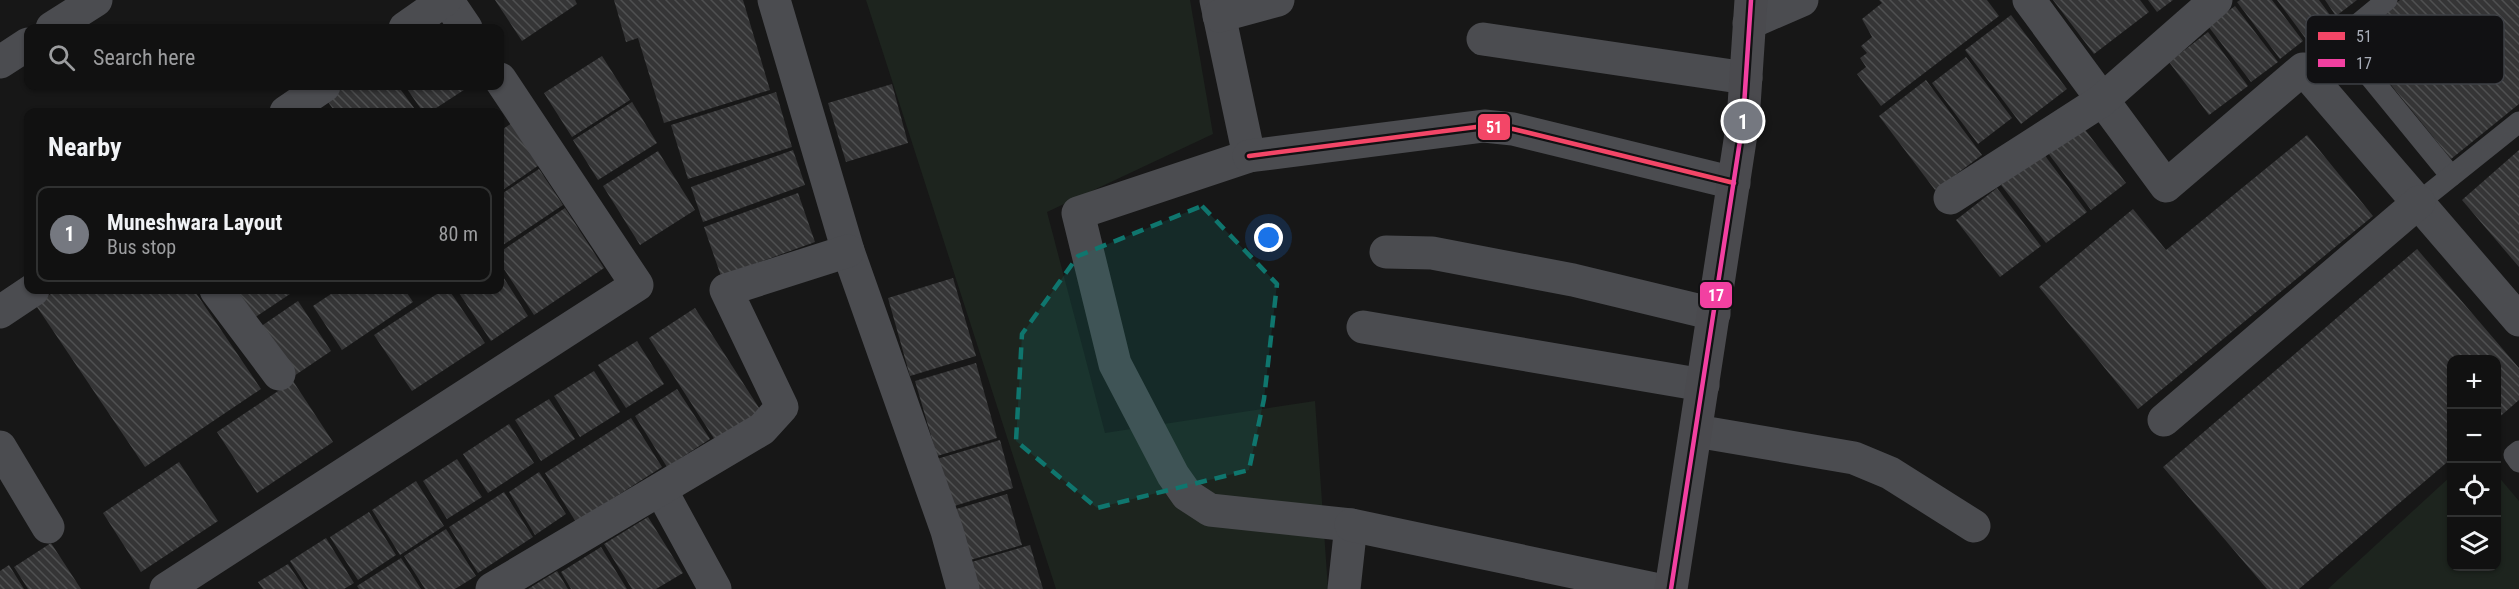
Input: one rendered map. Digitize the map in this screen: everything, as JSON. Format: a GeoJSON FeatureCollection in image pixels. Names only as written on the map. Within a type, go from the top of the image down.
{"type":"FeatureCollection","features":[{"type":"Feature","properties":{"kind":"main road"},"geometry":{"type":"LineString","coordinates":[[1671,589],[1743,122],[1750,12]]}},
{"type":"Feature","properties":{"kind":"street"},"geometry":{"type":"LineString","coordinates":[[58,24],[96,0]]}},
{"type":"Feature","properties":{"kind":"street"},"geometry":{"type":"LineString","coordinates":[[411,24],[446,0],[463,24]]}},
{"type":"Feature","properties":{"kind":"street"},"geometry":{"type":"LineString","coordinates":[[774,0],[848,252],[947,531],[963,589]]}},
{"type":"Feature","properties":{"kind":"street"},"geometry":{"type":"LineString","coordinates":[[1249,156],[1218,8],[1278,0]]}},
{"type":"Feature","properties":{"kind":"street"},"geometry":{"type":"LineString","coordinates":[[1750,12],[1802,0]]}},
{"type":"Feature","properties":{"kind":"street"},"geometry":{"type":"LineString","coordinates":[[2029,0],[2166,186],[2303,69],[2306,72]]}},
{"type":"Feature","properties":{"kind":"street"},"geometry":{"type":"LineString","coordinates":[[1950,198],[2101,100],[2216,0]]}},
{"type":"Feature","properties":{"kind":"street"},"geometry":{"type":"LineString","coordinates":[[1483,39],[1746,78]]}},
{"type":"Feature","properties":{"kind":"street"},"geometry":{"type":"LineString","coordinates":[[0,62],[24,47]]}},
{"type":"Feature","properties":{"kind":"street"},"geometry":{"type":"LineString","coordinates":[[2316,84],[2519,321]]}},
{"type":"Feature","properties":{"kind":"street"},"geometry":{"type":"LineString","coordinates":[[166,589],[637,285],[504,85]]}},
{"type":"Feature","properties":{"kind":"street"},"geometry":{"type":"LineString","coordinates":[[1654,589],[1351,525],[1210,510],[1187,495],[1173,474],[1115,364],[1078,213],[1249,156],[1484,126],[1513,129],[1734,183]]}},
{"type":"Feature","properties":{"kind":"street"},"geometry":{"type":"LineString","coordinates":[[2164,420],[2418,202]]}},
{"type":"Feature","properties":{"kind":"street"},"geometry":{"type":"LineString","coordinates":[[492,589],[762,429],[782,407],[726,290],[848,252]]}},
{"type":"Feature","properties":{"kind":"street"},"geometry":{"type":"LineString","coordinates":[[1386,252],[1432,253],[1573,280],[1714,314]]}},
{"type":"Feature","properties":{"kind":"street"},"geometry":{"type":"LineString","coordinates":[[0,312],[27,294]]}},
{"type":"Feature","properties":{"kind":"street"},"geometry":{"type":"LineString","coordinates":[[219,294],[279,374]]}},
{"type":"Feature","properties":{"kind":"street"},"geometry":{"type":"LineString","coordinates":[[1363,327],[1702,385]]}},
{"type":"Feature","properties":{"kind":"street"},"geometry":{"type":"LineString","coordinates":[[1696,431],[1854,458],[1890,472],[1974,526]]}},
{"type":"Feature","properties":{"kind":"street"},"geometry":{"type":"LineString","coordinates":[[0,447],[48,527]]}},
{"type":"Feature","properties":{"kind":"street"},"geometry":{"type":"LineString","coordinates":[[668,503],[710,587]]}},
{"type":"Feature","properties":{"kind":"street"},"geometry":{"type":"LineString","coordinates":[[1344,589],[1351,525]]}},
{"type":"Feature","properties":{"kind":"lane"},"geometry":{"type":"LineString","coordinates":[[2369,15],[2387,0]]}},
{"type":"Feature","properties":{"kind":"lane"},"geometry":{"type":"LineString","coordinates":[[2376,84],[2451,176]]}},
{"type":"Feature","properties":{"kind":"lane"},"geometry":{"type":"LineString","coordinates":[[2418,202],[2519,122]]}},
{"type":"Feature","properties":{"kind":"lane"},"geometry":{"type":"LineString","coordinates":[[2519,451],[2514,456],[2519,462]]}},
{"type":"Feature","properties":{"kind":"highlighted area"},"geometry":{"type":"Polygon","coordinates":[[[1202,206],[1277,284],[1264,399],[1249,470],[1097,508],[1016,441],[1022,334],[1078,256],[1202,206]]]}},
{"type":"Feature","properties":{"kind":"shaded area"},"geometry":{"type":"Polygon","coordinates":[[[866,0],[1190,0],[1213,134],[1047,212],[1105,433],[1315,401],[1328,589],[1056,589],[866,0]]]}},
{"type":"Feature","properties":{"kind":"shaded area"},"geometry":{"type":"Polygon","coordinates":[[[2447,480],[2447,571],[2501,571],[2501,480],[2519,501],[2519,589],[2328,589],[2447,480]]]}},
{"type":"Feature","properties":{"kind":"building"},"geometry":{"type":"Polygon","coordinates":[[[495,0],[575,0],[577,4],[522,41],[495,0]]]}},
{"type":"Feature","properties":{"kind":"building"},"geometry":{"type":"Polygon","coordinates":[[[614,0],[743,0],[770,90],[664,123],[638,38],[626,42],[614,0]]]}},
{"type":"Feature","properties":{"kind":"building"},"geometry":{"type":"Polygon","coordinates":[[[1879,0],[1987,0],[1999,16],[1881,106],[1857,74],[1866,67],[1860,58],[1867,53],[1861,46],[1872,37],[1862,19],[1882,3],[1879,0]]]}},
{"type":"Feature","properties":{"kind":"building"},"geometry":{"type":"Polygon","coordinates":[[[2053,0],[2140,0],[2149,12],[2094,54],[2053,0]]]}},
{"type":"Feature","properties":{"kind":"building"},"geometry":{"type":"Polygon","coordinates":[[[2148,0],[2173,0],[2157,12],[2148,0]]]}},
{"type":"Feature","properties":{"kind":"building"},"geometry":{"type":"Polygon","coordinates":[[[2240,0],[2272,0],[2303,41],[2280,59],[2237,2],[2240,0]]]}},
{"type":"Feature","properties":{"kind":"building"},"geometry":{"type":"Polygon","coordinates":[[[2277,0],[2319,0],[2330,15],[2306,15],[2306,39],[2277,0]]]}},
{"type":"Feature","properties":{"kind":"building"},"geometry":{"type":"Polygon","coordinates":[[[2325,0],[2357,0],[2337,15],[2325,0]]]}},
{"type":"Feature","properties":{"kind":"building"},"geometry":{"type":"Polygon","coordinates":[[[2400,0],[2519,0],[2519,104],[2451,159],[2390,84],[2504,84],[2504,15],[2381,15],[2400,0]]]}},
{"type":"Feature","properties":{"kind":"building"},"geometry":{"type":"Polygon","coordinates":[[[2235,6],[2278,62],[2251,82],[2208,26],[2235,6]]]}},
{"type":"Feature","properties":{"kind":"building"},"geometry":{"type":"Polygon","coordinates":[[[2011,15],[2067,89],[2021,124],[1965,50],[2011,15]]]}},
{"type":"Feature","properties":{"kind":"building"},"geometry":{"type":"Polygon","coordinates":[[[2208,32],[2248,86],[2209,115],[2169,62],[2208,32]]]}},
{"type":"Feature","properties":{"kind":"building"},"geometry":{"type":"Polygon","coordinates":[[[602,56],[630,100],[572,137],[544,93],[602,56]]]}},
{"type":"Feature","properties":{"kind":"building"},"geometry":{"type":"Polygon","coordinates":[[[1966,57],[2012,118],[1978,144],[1932,83],[1966,57]]]}},
{"type":"Feature","properties":{"kind":"building"},"geometry":{"type":"Polygon","coordinates":[[[1926,80],[1982,155],[1935,190],[1879,116],[1926,80]]]}},
{"type":"Feature","properties":{"kind":"building"},"geometry":{"type":"Polygon","coordinates":[[[892,84],[908,143],[846,162],[828,103],[892,84]]]}},
{"type":"Feature","properties":{"kind":"building"},"geometry":{"type":"Polygon","coordinates":[[[340,90],[401,90],[414,108],[332,108],[326,99],[340,90]]]}},
{"type":"Feature","properties":{"kind":"building"},"geometry":{"type":"Polygon","coordinates":[[[408,90],[464,90],[436,108],[420,108],[408,90]]]}},
{"type":"Feature","properties":{"kind":"building"},"geometry":{"type":"Polygon","coordinates":[[[776,92],[792,147],[688,179],[671,125],[776,92]]]}},
{"type":"Feature","properties":{"kind":"building"},"geometry":{"type":"Polygon","coordinates":[[[632,102],[657,143],[598,180],[573,140],[632,102]]]}},
{"type":"Feature","properties":{"kind":"building"},"geometry":{"type":"Polygon","coordinates":[[[515,121],[542,163],[504,189],[504,128],[515,121]]]}},
{"type":"Feature","properties":{"kind":"building"},"geometry":{"type":"Polygon","coordinates":[[[2083,127],[2126,183],[2091,210],[2048,153],[2083,127]]]}},
{"type":"Feature","properties":{"kind":"building"},"geometry":{"type":"Polygon","coordinates":[[[2307,135],[2373,216],[2138,409],[2039,287],[2133,209],[2166,250],[2307,135]]]}},
{"type":"Feature","properties":{"kind":"building"},"geometry":{"type":"Polygon","coordinates":[[[793,150],[805,185],[703,222],[691,187],[793,150]]]}},
{"type":"Feature","properties":{"kind":"building"},"geometry":{"type":"Polygon","coordinates":[[[2519,150],[2519,267],[2462,200],[2519,150]]]}},
{"type":"Feature","properties":{"kind":"building"},"geometry":{"type":"Polygon","coordinates":[[[658,151],[695,210],[640,245],[603,186],[658,151]]]}},
{"type":"Feature","properties":{"kind":"building"},"geometry":{"type":"Polygon","coordinates":[[[2043,153],[2087,212],[2046,243],[2001,185],[2043,153]]]}},
{"type":"Feature","properties":{"kind":"building"},"geometry":{"type":"Polygon","coordinates":[[[539,169],[563,205],[504,244],[504,192],[539,169]]]}},
{"type":"Feature","properties":{"kind":"building"},"geometry":{"type":"Polygon","coordinates":[[[1997,188],[2041,246],[2000,277],[1956,220],[1997,188]]]}},
{"type":"Feature","properties":{"kind":"building"},"geometry":{"type":"Polygon","coordinates":[[[798,193],[815,242],[721,276],[704,227],[798,193]]]}},
{"type":"Feature","properties":{"kind":"building"},"geometry":{"type":"Polygon","coordinates":[[[565,208],[604,268],[534,315],[504,269],[504,249],[565,208]]]}},
{"type":"Feature","properties":{"kind":"building"},"geometry":{"type":"Polygon","coordinates":[[[2417,249],[2519,368],[2519,400],[2501,416],[2501,355],[2447,355],[2447,462],[2299,589],[2267,589],[2163,467],[2417,249]]]}},
{"type":"Feature","properties":{"kind":"building"},"geometry":{"type":"Polygon","coordinates":[[[504,278],[528,316],[491,341],[460,294],[504,294],[504,278]]]}},
{"type":"Feature","properties":{"kind":"building"},"geometry":{"type":"Polygon","coordinates":[[[953,278],[976,356],[910,376],[888,298],[953,278]]]}},
{"type":"Feature","properties":{"kind":"building"},"geometry":{"type":"Polygon","coordinates":[[[51,294],[197,294],[261,389],[145,467],[35,304],[51,294]]]}},
{"type":"Feature","properties":{"kind":"building"},"geometry":{"type":"Polygon","coordinates":[[[233,294],[290,294],[251,320],[233,294]]]}},
{"type":"Feature","properties":{"kind":"building"},"geometry":{"type":"Polygon","coordinates":[[[331,294],[408,294],[413,302],[342,350],[313,306],[331,294]]]}},
{"type":"Feature","properties":{"kind":"building"},"geometry":{"type":"Polygon","coordinates":[[[437,294],[452,294],[485,343],[412,391],[374,335],[437,294]]]}},
{"type":"Feature","properties":{"kind":"building"},"geometry":{"type":"Polygon","coordinates":[[[298,301],[331,351],[291,378],[257,329],[298,301]]]}},
{"type":"Feature","properties":{"kind":"building"},"geometry":{"type":"Polygon","coordinates":[[[695,308],[761,411],[715,440],[649,338],[695,308]]]}},
{"type":"Feature","properties":{"kind":"building"},"geometry":{"type":"Polygon","coordinates":[[[637,341],[664,384],[626,408],[598,365],[637,341]]]}},
{"type":"Feature","properties":{"kind":"building"},"geometry":{"type":"Polygon","coordinates":[[[976,363],[997,438],[937,456],[915,381],[976,363]]]}},
{"type":"Feature","properties":{"kind":"building"},"geometry":{"type":"Polygon","coordinates":[[[594,371],[620,412],[580,437],[554,396],[594,371]]]}},
{"type":"Feature","properties":{"kind":"building"},"geometry":{"type":"Polygon","coordinates":[[[293,381],[333,442],[257,493],[217,432],[293,381]]]}},
{"type":"Feature","properties":{"kind":"building"},"geometry":{"type":"Polygon","coordinates":[[[677,389],[710,439],[667,467],[635,416],[677,389]]]}},
{"type":"Feature","properties":{"kind":"building"},"geometry":{"type":"Polygon","coordinates":[[[549,399],[575,439],[541,461],[515,420],[549,399]]]}},
{"type":"Feature","properties":{"kind":"building"},"geometry":{"type":"Polygon","coordinates":[[[631,418],[662,467],[576,522],[545,473],[631,418]]]}},
{"type":"Feature","properties":{"kind":"building"},"geometry":{"type":"Polygon","coordinates":[[[509,424],[534,463],[488,493],[463,454],[509,424]]]}},
{"type":"Feature","properties":{"kind":"building"},"geometry":{"type":"Polygon","coordinates":[[[1000,440],[1013,488],[951,507],[937,459],[1000,440]]]}},
{"type":"Feature","properties":{"kind":"building"},"geometry":{"type":"Polygon","coordinates":[[[457,459],[482,497],[447,519],[423,481],[457,459]]]}},
{"type":"Feature","properties":{"kind":"building"},"geometry":{"type":"Polygon","coordinates":[[[179,462],[218,521],[141,572],[103,513],[179,462]]]}},
{"type":"Feature","properties":{"kind":"building"},"geometry":{"type":"Polygon","coordinates":[[[539,472],[566,514],[535,535],[509,492],[539,472]]]}},
{"type":"Feature","properties":{"kind":"building"},"geometry":{"type":"Polygon","coordinates":[[[416,481],[444,526],[400,555],[372,510],[416,481]]]}},
{"type":"Feature","properties":{"kind":"building"},"geometry":{"type":"Polygon","coordinates":[[[504,492],[533,537],[478,573],[449,527],[504,492]]]}},
{"type":"Feature","properties":{"kind":"building"},"geometry":{"type":"Polygon","coordinates":[[[1007,494],[1022,545],[967,561],[953,510],[1007,494]]]}},
{"type":"Feature","properties":{"kind":"building"},"geometry":{"type":"Polygon","coordinates":[[[369,512],[396,555],[358,580],[330,537],[369,512]]]}},
{"type":"Feature","properties":{"kind":"building"},"geometry":{"type":"Polygon","coordinates":[[[648,517],[683,573],[656,589],[632,589],[604,544],[648,517]]]}},
{"type":"Feature","properties":{"kind":"building"},"geometry":{"type":"Polygon","coordinates":[[[446,529],[476,576],[455,589],[425,589],[404,556],[446,529]]]}},
{"type":"Feature","properties":{"kind":"building"},"geometry":{"type":"Polygon","coordinates":[[[326,538],[354,583],[344,589],[308,589],[290,561],[326,538]]]}},
{"type":"Feature","properties":{"kind":"building"},"geometry":{"type":"Polygon","coordinates":[[[51,543],[81,589],[28,589],[14,567],[51,543]]]}},
{"type":"Feature","properties":{"kind":"building"},"geometry":{"type":"Polygon","coordinates":[[[1030,545],[1043,589],[976,589],[968,563],[1030,545]]]}},
{"type":"Feature","properties":{"kind":"building"},"geometry":{"type":"Polygon","coordinates":[[[601,547],[627,589],[571,589],[561,572],[601,547]]]}},
{"type":"Feature","properties":{"kind":"building"},"geometry":{"type":"Polygon","coordinates":[[[401,558],[421,589],[359,589],[357,586],[401,558]]]}},
{"type":"Feature","properties":{"kind":"building"},"geometry":{"type":"Polygon","coordinates":[[[288,564],[305,589],[263,589],[258,582],[288,564]]]}},
{"type":"Feature","properties":{"kind":"building"},"geometry":{"type":"Polygon","coordinates":[[[9,565],[24,589],[0,589],[0,571],[9,565]]]}},
{"type":"Feature","properties":{"kind":"building"},"geometry":{"type":"Polygon","coordinates":[[[557,571],[568,589],[528,589],[557,571]]]}},
{"type":"Feature","properties":{"kind":"transit line","name":"17"},"geometry":{"type":"LineString","coordinates":[[1671,589],[1743,121],[1751,0]]}},
{"type":"Feature","properties":{"kind":"transit line","name":"51"},"geometry":{"type":"LineString","coordinates":[[1249,156],[1484,126],[1513,129],[1734,183]]}},
{"type":"Feature","properties":{"kind":"place","name":"Muneshwara Layout"},"geometry":{"type":"Point","coordinates":[1743,121]}}]}
